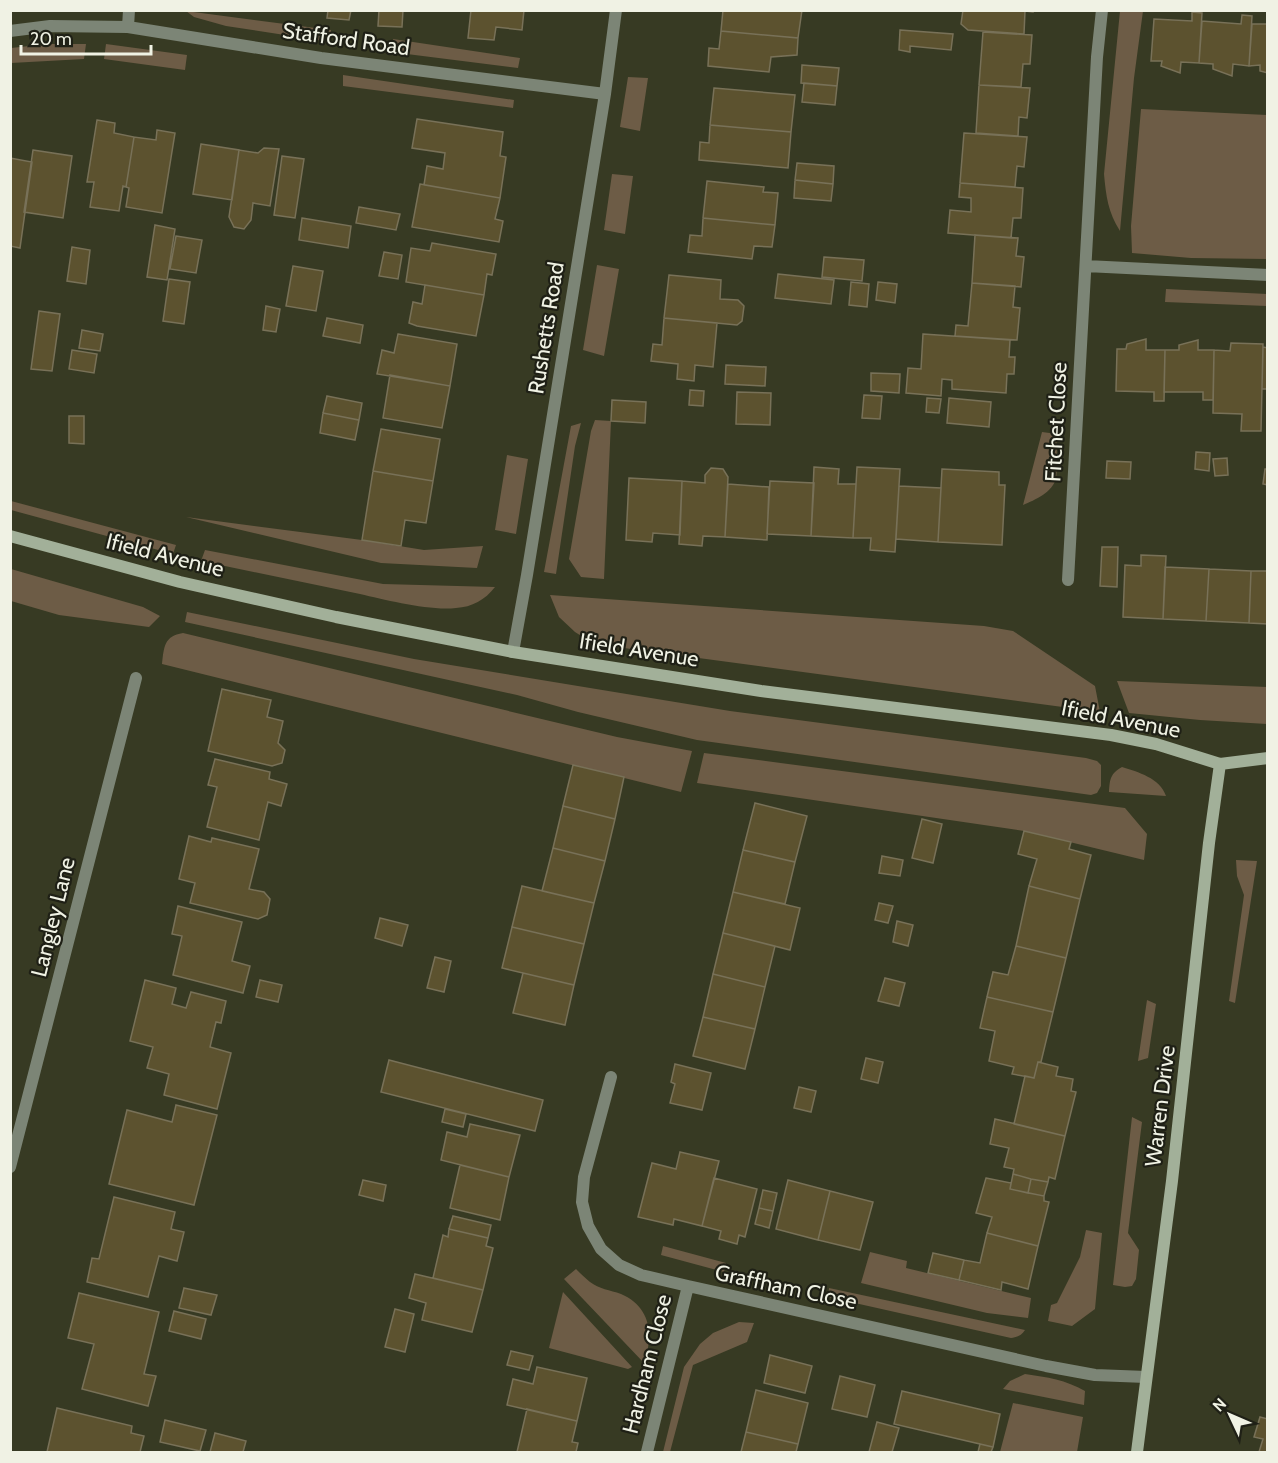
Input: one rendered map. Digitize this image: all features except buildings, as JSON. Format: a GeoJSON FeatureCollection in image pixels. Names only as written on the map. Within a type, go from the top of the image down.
{"type":"FeatureCollection","features":[{"type":"Feature","properties":{"kind":"street"},"geometry":{"type":"LineString","coordinates":[[128,27],[129,10]]}},
{"type":"Feature","properties":{"kind":"street","name":"Rushetts Road"},"geometry":{"type":"LineString","coordinates":[[513,652],[605,94],[616,10]]}},
{"type":"Feature","properties":{"kind":"street","name":"Fitchet Close"},"geometry":{"type":"LineString","coordinates":[[1068,580],[1096,57],[1102,10]]}},
{"type":"Feature","properties":{"kind":"street","name":"Stafford Road"},"geometry":{"type":"LineString","coordinates":[[10,31],[50,26],[128,27],[321,58],[605,94]]}},
{"type":"Feature","properties":{"kind":"street"},"geometry":{"type":"LineString","coordinates":[[1086,266],[1268,275]]}},
{"type":"Feature","properties":{"kind":"street","name":"Ifield Avenue"},"geometry":{"type":"LineString","coordinates":[[10,536],[180,582],[336,617],[513,652],[761,691],[1111,735],[1156,744],[1220,764],[1268,758]]}},
{"type":"Feature","properties":{"kind":"street","name":"Langley Lane"},"geometry":{"type":"LineString","coordinates":[[10,1167],[136,678]]}},
{"type":"Feature","properties":{"kind":"street","name":"Warren Drive"},"geometry":{"type":"LineString","coordinates":[[1137,1452],[1175,1158],[1209,843],[1220,764]]}},
{"type":"Feature","properties":{"kind":"street","name":"Graffham Close"},"geometry":{"type":"LineString","coordinates":[[611,1077],[584,1177],[582,1202],[588,1226],[601,1249],[619,1265],[641,1275],[1046,1366],[1095,1375],[1146,1377]]}},
{"type":"Feature","properties":{"kind":"street","name":"Hardham Close"},"geometry":{"type":"LineString","coordinates":[[647,1452],[688,1286]]}},
{"type":"Feature","properties":{"kind":"shaded area"},"geometry":{"type":"Polygon","coordinates":[[[186,11],[331,30],[330,42],[226,26],[194,17],[186,11]]]}},
{"type":"Feature","properties":{"kind":"shaded area"},"geometry":{"type":"Polygon","coordinates":[[[1120,11],[1143,11],[1134,78],[1120,231],[1108,204],[1104,174],[1120,11]]]}},
{"type":"Feature","properties":{"kind":"shaded area"},"geometry":{"type":"Polygon","coordinates":[[[393,39],[520,58],[518,68],[391,52],[393,39]]]}},
{"type":"Feature","properties":{"kind":"shaded area"},"geometry":{"type":"Polygon","coordinates":[[[47,44],[86,44],[84,59],[11,63],[11,48],[47,44]]]}},
{"type":"Feature","properties":{"kind":"shaded area"},"geometry":{"type":"Polygon","coordinates":[[[106,44],[187,55],[185,70],[104,59],[106,44]]]}},
{"type":"Feature","properties":{"kind":"shaded area"},"geometry":{"type":"Polygon","coordinates":[[[343,75],[514,100],[513,108],[343,86],[343,75]]]}},
{"type":"Feature","properties":{"kind":"shaded area"},"geometry":{"type":"Polygon","coordinates":[[[628,77],[648,78],[640,131],[620,127],[628,77]]]}},
{"type":"Feature","properties":{"kind":"shaded area"},"geometry":{"type":"Polygon","coordinates":[[[1141,109],[1267,115],[1267,259],[1191,258],[1132,253],[1131,226],[1141,109]]]}},
{"type":"Feature","properties":{"kind":"shaded area"},"geometry":{"type":"Polygon","coordinates":[[[612,174],[633,176],[625,234],[604,230],[612,174]]]}},
{"type":"Feature","properties":{"kind":"shaded area"},"geometry":{"type":"Polygon","coordinates":[[[597,265],[619,269],[604,356],[583,350],[597,265]]]}},
{"type":"Feature","properties":{"kind":"shaded area"},"geometry":{"type":"Polygon","coordinates":[[[1166,289],[1267,294],[1267,306],[1165,302],[1166,289]]]}},
{"type":"Feature","properties":{"kind":"shaded area"},"geometry":{"type":"Polygon","coordinates":[[[595,420],[611,421],[604,579],[581,577],[569,559],[591,431],[595,420]]]}},
{"type":"Feature","properties":{"kind":"shaded area"},"geometry":{"type":"Polygon","coordinates":[[[581,423],[575,446],[556,574],[544,572],[571,426],[581,423]]]}},
{"type":"Feature","properties":{"kind":"shaded area"},"geometry":{"type":"Polygon","coordinates":[[[1042,432],[1057,434],[1056,478],[1047,491],[1023,505],[1042,432]]]}},
{"type":"Feature","properties":{"kind":"shaded area"},"geometry":{"type":"Polygon","coordinates":[[[507,455],[528,459],[516,534],[495,530],[507,455]]]}},
{"type":"Feature","properties":{"kind":"shaded area"},"geometry":{"type":"Polygon","coordinates":[[[11,501],[176,545],[173,554],[11,510],[11,501]]]}},
{"type":"Feature","properties":{"kind":"shaded area"},"geometry":{"type":"Polygon","coordinates":[[[186,517],[424,550],[483,546],[477,568],[381,563],[186,517]]]}},
{"type":"Feature","properties":{"kind":"shaded area"},"geometry":{"type":"Polygon","coordinates":[[[205,550],[383,584],[495,587],[487,596],[467,606],[445,609],[421,606],[201,561],[205,550]]]}},
{"type":"Feature","properties":{"kind":"shaded area"},"geometry":{"type":"Polygon","coordinates":[[[11,569],[143,607],[160,616],[149,627],[59,615],[11,601],[11,569]]]}},
{"type":"Feature","properties":{"kind":"shaded area"},"geometry":{"type":"Polygon","coordinates":[[[550,595],[984,626],[1013,631],[1095,686],[1100,712],[594,644],[575,632],[559,617],[550,595]]]}},
{"type":"Feature","properties":{"kind":"shaded area"},"geometry":{"type":"Polygon","coordinates":[[[187,612],[414,659],[730,711],[1086,758],[1097,761],[1101,765],[1101,786],[1097,793],[1091,795],[697,740],[517,695],[185,622],[187,612]]]}},
{"type":"Feature","properties":{"kind":"shaded area"},"geometry":{"type":"Polygon","coordinates":[[[183,633],[617,737],[692,751],[681,792],[162,664],[166,643],[177,634],[183,633]]]}},
{"type":"Feature","properties":{"kind":"shaded area"},"geometry":{"type":"Polygon","coordinates":[[[1117,681],[1267,687],[1267,724],[1129,713],[1117,681]]]}},
{"type":"Feature","properties":{"kind":"shaded area"},"geometry":{"type":"Polygon","coordinates":[[[704,753],[1125,808],[1147,834],[1144,860],[1024,831],[697,783],[704,753]]]}},
{"type":"Feature","properties":{"kind":"shaded area"},"geometry":{"type":"Polygon","coordinates":[[[1122,767],[1154,780],[1166,796],[1109,792],[1111,777],[1122,767]]]}},
{"type":"Feature","properties":{"kind":"shaded area"},"geometry":{"type":"Polygon","coordinates":[[[1236,860],[1257,861],[1235,1003],[1229,1001],[1244,895],[1237,876],[1236,860]]]}},
{"type":"Feature","properties":{"kind":"shaded area"},"geometry":{"type":"Polygon","coordinates":[[[1147,1000],[1156,1004],[1148,1058],[1138,1061],[1147,1000]]]}},
{"type":"Feature","properties":{"kind":"shaded area"},"geometry":{"type":"Polygon","coordinates":[[[1132,1117],[1142,1122],[1128,1233],[1139,1250],[1136,1279],[1132,1286],[1125,1287],[1113,1285],[1132,1117]]]}},
{"type":"Feature","properties":{"kind":"shaded area"},"geometry":{"type":"Polygon","coordinates":[[[1086,1230],[1102,1233],[1095,1309],[1072,1326],[1048,1321],[1051,1305],[1057,1303],[1080,1257],[1086,1230]]]}},
{"type":"Feature","properties":{"kind":"shaded area"},"geometry":{"type":"Polygon","coordinates":[[[663,1246],[726,1263],[724,1272],[661,1255],[663,1246]]]}},
{"type":"Feature","properties":{"kind":"shaded area"},"geometry":{"type":"Polygon","coordinates":[[[870,1252],[907,1261],[906,1268],[1031,1298],[1028,1318],[987,1313],[861,1283],[870,1252]]]}},
{"type":"Feature","properties":{"kind":"shaded area"},"geometry":{"type":"Polygon","coordinates":[[[576,1269],[593,1284],[621,1294],[639,1306],[648,1323],[649,1332],[644,1363],[564,1279],[576,1269]]]}},
{"type":"Feature","properties":{"kind":"shaded area"},"geometry":{"type":"Polygon","coordinates":[[[829,1288],[1025,1330],[1019,1336],[1011,1338],[828,1297],[829,1288]]]}},
{"type":"Feature","properties":{"kind":"shaded area"},"geometry":{"type":"Polygon","coordinates":[[[563,1292],[632,1367],[628,1369],[549,1348],[563,1292]]]}},
{"type":"Feature","properties":{"kind":"shaded area"},"geometry":{"type":"Polygon","coordinates":[[[739,1322],[754,1323],[747,1342],[693,1365],[670,1452],[663,1452],[684,1367],[700,1344],[713,1333],[739,1322]]]}},
{"type":"Feature","properties":{"kind":"shaded area"},"geometry":{"type":"Polygon","coordinates":[[[1025,1374],[1078,1387],[1085,1391],[1084,1405],[1003,1389],[1010,1381],[1025,1374]]]}},
{"type":"Feature","properties":{"kind":"shaded area"},"geometry":{"type":"Polygon","coordinates":[[[1013,1403],[1083,1417],[1077,1452],[1000,1452],[1013,1403]]]}}]}
